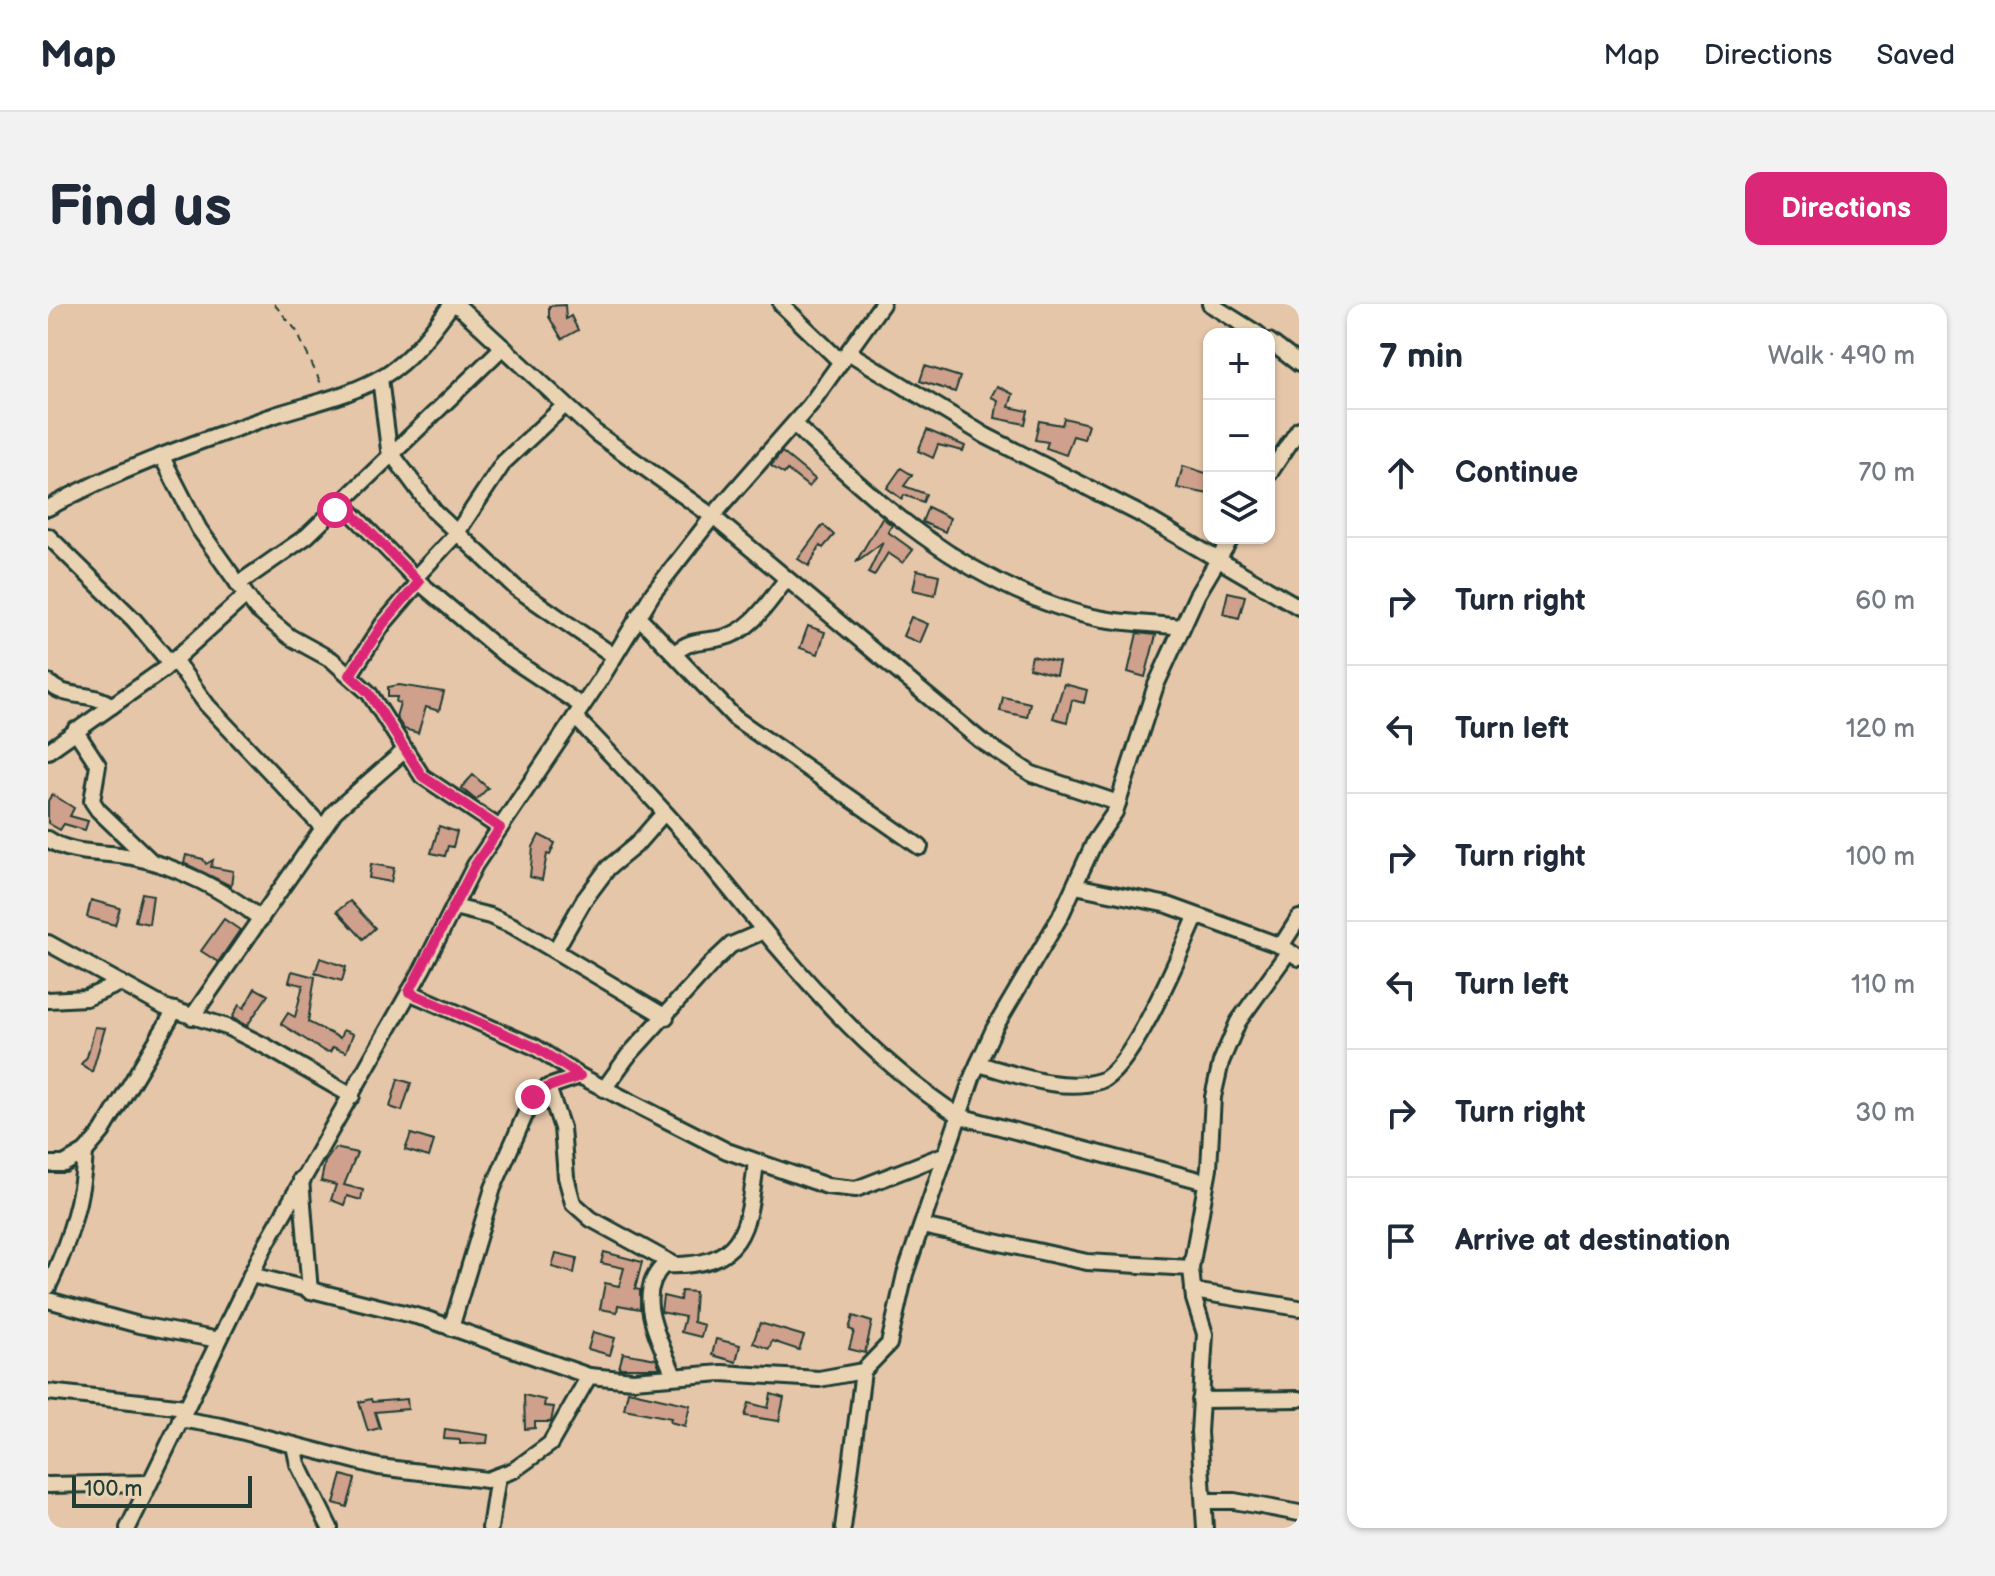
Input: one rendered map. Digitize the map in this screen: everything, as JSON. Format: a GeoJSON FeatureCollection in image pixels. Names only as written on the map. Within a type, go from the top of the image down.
{"type":"FeatureCollection","features":[{"type":"Feature","properties":{"kind":"street"},"geometry":{"type":"LineString","coordinates":[[48,508],[101,480],[327,401],[380,378],[413,349],[454,304],[596,433],[712,516],[980,740],[1032,774],[1118,803]]}},
{"type":"Feature","properties":{"kind":"street"},"geometry":{"type":"LineString","coordinates":[[781,304],[845,357],[1039,465],[1219,558],[1299,607]]}},
{"type":"Feature","properties":{"kind":"street"},"geometry":{"type":"LineString","coordinates":[[128,1528],[301,1179],[352,1096],[500,828],[638,616],[712,516],[794,424],[882,304]]}},
{"type":"Feature","properties":{"kind":"street"},"geometry":{"type":"LineString","coordinates":[[1210,304],[1248,328]]}},
{"type":"Feature","properties":{"kind":"street"},"geometry":{"type":"LineString","coordinates":[[1275,346],[1299,364]]}},
{"type":"Feature","properties":{"kind":"street"},"geometry":{"type":"LineString","coordinates":[[48,751],[172,661],[242,590],[307,536],[503,347]]}},
{"type":"Feature","properties":{"kind":"street"},"geometry":{"type":"LineString","coordinates":[[380,378],[382,413],[392,453],[434,511],[516,588],[614,656]]}},
{"type":"Feature","properties":{"kind":"street"},"geometry":{"type":"LineString","coordinates":[[350,675],[383,624],[456,534],[504,462],[565,405]]}},
{"type":"Feature","properties":{"kind":"street"},"geometry":{"type":"LineString","coordinates":[[794,424],[903,525],[996,581],[1075,613],[1182,627]]}},
{"type":"Feature","properties":{"kind":"street"},"geometry":{"type":"LineString","coordinates":[[1270,472],[1299,430]]}},
{"type":"Feature","properties":{"kind":"street"},"geometry":{"type":"LineString","coordinates":[[162,457],[199,529],[242,590],[290,637],[350,675],[369,693],[422,776],[500,828]]}},
{"type":"Feature","properties":{"kind":"street"},"geometry":{"type":"LineString","coordinates":[[342,503],[417,580],[578,712],[831,1010],[892,1068],[959,1116],[1206,1182]]}},
{"type":"Feature","properties":{"kind":"street"},"geometry":{"type":"LineString","coordinates":[[48,536],[134,620],[207,705],[323,828]]}},
{"type":"Feature","properties":{"kind":"street"},"geometry":{"type":"LineString","coordinates":[[251,1275],[424,1318],[589,1376],[633,1380],[722,1373],[819,1379],[863,1371],[889,1344],[905,1274],[978,1064],[1118,803],[1143,718],[1182,627],[1227,544]]}},
{"type":"Feature","properties":{"kind":"street"},"geometry":{"type":"LineString","coordinates":[[675,653],[689,643],[722,638],[751,623],[786,580]]}},
{"type":"Feature","properties":{"kind":"street"},"geometry":{"type":"LineString","coordinates":[[638,616],[735,718],[920,847]]}},
{"type":"Feature","properties":{"kind":"street"},"geometry":{"type":"LineString","coordinates":[[48,682],[59,693],[97,698],[112,706]]}},
{"type":"Feature","properties":{"kind":"street"},"geometry":{"type":"LineString","coordinates":[[75,730],[98,765],[92,801],[153,863]]}},
{"type":"Feature","properties":{"kind":"street"},"geometry":{"type":"LineString","coordinates":[[192,1017],[335,811],[404,751]]}},
{"type":"Feature","properties":{"kind":"street"},"geometry":{"type":"LineString","coordinates":[[556,949],[584,900],[608,868],[636,845],[664,813]]}},
{"type":"Feature","properties":{"kind":"street"},"geometry":{"type":"LineString","coordinates":[[48,839],[59,847],[153,863],[190,876],[261,919]]}},
{"type":"Feature","properties":{"kind":"street"},"geometry":{"type":"LineString","coordinates":[[1075,886],[1168,905],[1290,951]]}},
{"type":"Feature","properties":{"kind":"street"},"geometry":{"type":"LineString","coordinates":[[454,907],[490,916],[556,949],[666,1017]]}},
{"type":"Feature","properties":{"kind":"street"},"geometry":{"type":"LineString","coordinates":[[978,1064],[1057,1083],[1104,1080],[1118,1069],[1164,990],[1196,917]]}},
{"type":"Feature","properties":{"kind":"street"},"geometry":{"type":"LineString","coordinates":[[1205,1528],[1200,1400],[1205,1334],[1193,1291],[1191,1268],[1206,1182],[1213,1097],[1221,1062],[1238,1022],[1290,951],[1299,918]]}},
{"type":"Feature","properties":{"kind":"street"},"geometry":{"type":"LineString","coordinates":[[604,1089],[627,1057],[731,945],[764,931]]}},
{"type":"Feature","properties":{"kind":"street"},"geometry":{"type":"LineString","coordinates":[[48,943],[175,1010],[227,1027],[267,1047],[352,1096]]}},
{"type":"Feature","properties":{"kind":"street"},"geometry":{"type":"LineString","coordinates":[[48,1000],[86,998],[121,983]]}},
{"type":"Feature","properties":{"kind":"street"},"geometry":{"type":"LineString","coordinates":[[409,992],[535,1047],[604,1089],[756,1162],[827,1186],[856,1189],[946,1154]]}},
{"type":"Feature","properties":{"kind":"street"},"geometry":{"type":"LineString","coordinates":[[48,1164],[64,1164],[85,1152],[102,1132],[175,1010]]}},
{"type":"Feature","properties":{"kind":"street"},"geometry":{"type":"LineString","coordinates":[[451,1328],[480,1225],[510,1144],[533,1097],[548,1087],[580,1076]]}},
{"type":"Feature","properties":{"kind":"street"},"geometry":{"type":"LineString","coordinates":[[548,1087],[562,1128],[568,1192],[573,1203],[591,1219],[675,1265]]}},
{"type":"Feature","properties":{"kind":"street"},"geometry":{"type":"LineString","coordinates":[[48,1287],[59,1264],[78,1200],[85,1152]]}},
{"type":"Feature","properties":{"kind":"street"},"geometry":{"type":"LineString","coordinates":[[674,1376],[653,1323],[648,1298],[656,1272],[664,1265],[711,1263],[744,1232],[750,1216],[756,1162]]}},
{"type":"Feature","properties":{"kind":"street"},"geometry":{"type":"LineString","coordinates":[[301,1179],[310,1292]]}},
{"type":"Feature","properties":{"kind":"street"},"geometry":{"type":"LineString","coordinates":[[922,1226],[1087,1262],[1191,1268]]}},
{"type":"Feature","properties":{"kind":"street"},"geometry":{"type":"LineString","coordinates":[[1193,1291],[1299,1308]]}},
{"type":"Feature","properties":{"kind":"street"},"geometry":{"type":"LineString","coordinates":[[48,1300],[139,1325],[219,1340]]}},
{"type":"Feature","properties":{"kind":"street"},"geometry":{"type":"LineString","coordinates":[[843,1528],[863,1371]]}},
{"type":"Feature","properties":{"kind":"street"},"geometry":{"type":"LineString","coordinates":[[48,1392],[183,1413],[379,1467],[487,1480],[530,1461],[550,1444],[589,1376]]}},
{"type":"Feature","properties":{"kind":"street"},"geometry":{"type":"LineString","coordinates":[[1200,1400],[1299,1399]]}},
{"type":"Feature","properties":{"kind":"street"},"geometry":{"type":"LineString","coordinates":[[294,1445],[298,1464],[330,1528]]}},
{"type":"Feature","properties":{"kind":"street"},"geometry":{"type":"LineString","coordinates":[[490,1528],[498,1476]]}},
{"type":"Feature","properties":{"kind":"street"},"geometry":{"type":"LineString","coordinates":[[48,1485],[149,1483]]}},
{"type":"Feature","properties":{"kind":"street"},"geometry":{"type":"LineString","coordinates":[[1204,1501],[1234,1501],[1299,1513]]}},
{"type":"Feature","properties":{"kind":"path"},"geometry":{"type":"LineString","coordinates":[[274,304],[308,350],[327,401]]}},
{"type":"Feature","properties":{"kind":"building"},"geometry":{"type":"Polygon","coordinates":[[[565,305],[566,319],[571,316],[578,330],[562,339],[549,317],[549,306],[565,305]]]}},
{"type":"Feature","properties":{"kind":"building"},"geometry":{"type":"Polygon","coordinates":[[[925,366],[960,377],[955,392],[920,381],[925,366]]]}},
{"type":"Feature","properties":{"kind":"building"},"geometry":{"type":"Polygon","coordinates":[[[997,386],[1013,394],[1009,407],[1028,411],[1025,424],[995,418],[998,400],[991,397],[997,386]]]}},
{"type":"Feature","properties":{"kind":"building"},"geometry":{"type":"Polygon","coordinates":[[[1064,418],[1088,424],[1084,439],[1073,436],[1066,455],[1046,448],[1048,442],[1035,440],[1039,421],[1062,425],[1064,418]]]}},
{"type":"Feature","properties":{"kind":"building"},"geometry":{"type":"Polygon","coordinates":[[[927,430],[965,446],[963,451],[938,445],[933,458],[918,451],[927,430]]]}},
{"type":"Feature","properties":{"kind":"building"},"geometry":{"type":"Polygon","coordinates":[[[782,452],[815,479],[809,487],[787,470],[784,474],[771,466],[782,452]]]}},
{"type":"Feature","properties":{"kind":"building"},"geometry":{"type":"Polygon","coordinates":[[[1183,466],[1203,472],[1203,493],[1177,488],[1183,466]]]}},
{"type":"Feature","properties":{"kind":"building"},"geometry":{"type":"Polygon","coordinates":[[[901,468],[912,475],[904,486],[926,494],[923,502],[904,495],[902,499],[887,488],[901,468]]]}},
{"type":"Feature","properties":{"kind":"building"},"geometry":{"type":"Polygon","coordinates":[[[928,507],[950,518],[945,532],[922,522],[928,507]]]}},
{"type":"Feature","properties":{"kind":"building"},"geometry":{"type":"Polygon","coordinates":[[[882,518],[892,525],[888,532],[913,550],[903,563],[888,553],[874,576],[868,573],[883,542],[856,562],[882,518]]]}},
{"type":"Feature","properties":{"kind":"building"},"geometry":{"type":"Polygon","coordinates":[[[823,525],[834,535],[823,548],[820,546],[809,566],[798,559],[823,525]]]}},
{"type":"Feature","properties":{"kind":"building"},"geometry":{"type":"Polygon","coordinates":[[[917,570],[939,575],[935,595],[913,590],[917,570]]]}},
{"type":"Feature","properties":{"kind":"building"},"geometry":{"type":"Polygon","coordinates":[[[1228,592],[1245,596],[1239,618],[1223,614],[1228,592]]]}},
{"type":"Feature","properties":{"kind":"building"},"geometry":{"type":"Polygon","coordinates":[[[911,617],[928,624],[920,643],[903,636],[911,617]]]}},
{"type":"Feature","properties":{"kind":"building"},"geometry":{"type":"Polygon","coordinates":[[[808,626],[825,632],[818,654],[800,648],[808,626]]]}},
{"type":"Feature","properties":{"kind":"building"},"geometry":{"type":"Polygon","coordinates":[[[1137,633],[1156,635],[1145,677],[1128,672],[1137,633]]]}},
{"type":"Feature","properties":{"kind":"building"},"geometry":{"type":"Polygon","coordinates":[[[1032,656],[1059,662],[1056,675],[1029,668],[1032,656]]]}},
{"type":"Feature","properties":{"kind":"building"},"geometry":{"type":"Polygon","coordinates":[[[1064,684],[1087,690],[1084,703],[1072,700],[1067,722],[1053,718],[1064,684]]]}},
{"type":"Feature","properties":{"kind":"building"},"geometry":{"type":"Polygon","coordinates":[[[399,685],[444,692],[439,711],[426,707],[418,733],[404,729],[396,717],[400,703],[396,702],[397,697],[388,697],[388,687],[399,685]]]}},
{"type":"Feature","properties":{"kind":"building"},"geometry":{"type":"Polygon","coordinates":[[[1003,697],[1030,703],[1027,717],[1000,711],[1003,697]]]}},
{"type":"Feature","properties":{"kind":"building"},"geometry":{"type":"Polygon","coordinates":[[[473,775],[488,788],[476,800],[461,788],[473,775]]]}},
{"type":"Feature","properties":{"kind":"building"},"geometry":{"type":"Polygon","coordinates":[[[52,794],[74,808],[70,816],[88,821],[85,830],[64,824],[60,830],[48,823],[48,801],[52,794]]]}},
{"type":"Feature","properties":{"kind":"building"},"geometry":{"type":"Polygon","coordinates":[[[439,826],[457,832],[453,847],[448,846],[445,856],[431,853],[439,826]]]}},
{"type":"Feature","properties":{"kind":"building"},"geometry":{"type":"Polygon","coordinates":[[[539,835],[555,843],[550,855],[547,854],[542,880],[530,877],[533,847],[539,835]]]}},
{"type":"Feature","properties":{"kind":"building"},"geometry":{"type":"Polygon","coordinates":[[[186,855],[203,859],[206,864],[213,860],[211,867],[233,871],[231,886],[184,863],[186,855]]]}},
{"type":"Feature","properties":{"kind":"building"},"geometry":{"type":"Polygon","coordinates":[[[371,864],[394,868],[391,882],[369,878],[371,864]]]}},
{"type":"Feature","properties":{"kind":"building"},"geometry":{"type":"Polygon","coordinates":[[[142,893],[153,895],[149,924],[135,921],[142,893]]]}},
{"type":"Feature","properties":{"kind":"building"},"geometry":{"type":"Polygon","coordinates":[[[91,900],[120,908],[115,925],[87,917],[91,900]]]}},
{"type":"Feature","properties":{"kind":"building"},"geometry":{"type":"Polygon","coordinates":[[[350,901],[375,928],[363,939],[337,911],[350,901]]]}},
{"type":"Feature","properties":{"kind":"building"},"geometry":{"type":"Polygon","coordinates":[[[224,919],[240,930],[218,962],[201,951],[224,919]]]}},
{"type":"Feature","properties":{"kind":"building"},"geometry":{"type":"Polygon","coordinates":[[[320,958],[346,967],[342,981],[315,973],[320,958]]]}},
{"type":"Feature","properties":{"kind":"building"},"geometry":{"type":"Polygon","coordinates":[[[292,971],[315,977],[308,1022],[340,1038],[343,1030],[353,1034],[346,1052],[333,1047],[330,1052],[324,1051],[281,1024],[288,1013],[295,1017],[303,985],[289,982],[292,971]]]}},
{"type":"Feature","properties":{"kind":"building"},"geometry":{"type":"Polygon","coordinates":[[[255,988],[268,995],[247,1026],[232,1018],[239,1005],[244,1008],[255,988]]]}},
{"type":"Feature","properties":{"kind":"building"},"geometry":{"type":"Polygon","coordinates":[[[95,1027],[105,1028],[92,1072],[81,1064],[87,1057],[95,1027]]]}},
{"type":"Feature","properties":{"kind":"building"},"geometry":{"type":"Polygon","coordinates":[[[398,1079],[411,1083],[402,1111],[390,1107],[398,1079]]]}},
{"type":"Feature","properties":{"kind":"building"},"geometry":{"type":"Polygon","coordinates":[[[411,1134],[434,1141],[429,1157],[405,1150],[411,1134]]]}},
{"type":"Feature","properties":{"kind":"building"},"geometry":{"type":"Polygon","coordinates":[[[335,1148],[357,1153],[344,1185],[363,1190],[361,1200],[347,1196],[344,1205],[331,1200],[336,1185],[321,1181],[325,1162],[335,1148]]]}},
{"type":"Feature","properties":{"kind":"building"},"geometry":{"type":"Polygon","coordinates":[[[604,1252],[642,1262],[635,1289],[640,1290],[640,1309],[618,1305],[617,1312],[600,1309],[605,1283],[619,1286],[624,1268],[601,1263],[604,1252]]]}},
{"type":"Feature","properties":{"kind":"building"},"geometry":{"type":"Polygon","coordinates":[[[556,1253],[577,1258],[574,1273],[552,1267],[556,1253]]]}},
{"type":"Feature","properties":{"kind":"building"},"geometry":{"type":"Polygon","coordinates":[[[681,1291],[695,1292],[693,1322],[704,1325],[701,1337],[681,1332],[685,1317],[661,1312],[663,1296],[680,1300],[681,1291]]]}},
{"type":"Feature","properties":{"kind":"building"},"geometry":{"type":"Polygon","coordinates":[[[853,1316],[872,1322],[865,1353],[849,1349],[854,1331],[849,1329],[853,1316]]]}},
{"type":"Feature","properties":{"kind":"building"},"geometry":{"type":"Polygon","coordinates":[[[760,1323],[804,1336],[799,1350],[772,1341],[769,1349],[753,1343],[760,1323]]]}},
{"type":"Feature","properties":{"kind":"building"},"geometry":{"type":"Polygon","coordinates":[[[593,1332],[615,1338],[610,1355],[588,1349],[593,1332]]]}},
{"type":"Feature","properties":{"kind":"building"},"geometry":{"type":"Polygon","coordinates":[[[716,1339],[740,1345],[736,1362],[712,1355],[716,1339]]]}},
{"type":"Feature","properties":{"kind":"building"},"geometry":{"type":"Polygon","coordinates":[[[623,1353],[656,1359],[660,1368],[619,1368],[623,1353]]]}},
{"type":"Feature","properties":{"kind":"building"},"geometry":{"type":"Polygon","coordinates":[[[628,1391],[690,1405],[685,1426],[670,1422],[671,1418],[624,1409],[628,1391]]]}},
{"type":"Feature","properties":{"kind":"building"},"geometry":{"type":"Polygon","coordinates":[[[771,1394],[784,1398],[779,1421],[745,1416],[749,1403],[768,1408],[771,1394]]]}},
{"type":"Feature","properties":{"kind":"building"},"geometry":{"type":"Polygon","coordinates":[[[524,1395],[545,1400],[544,1406],[554,1407],[551,1422],[535,1422],[535,1428],[525,1429],[524,1395]]]}},
{"type":"Feature","properties":{"kind":"building"},"geometry":{"type":"Polygon","coordinates":[[[371,1399],[372,1402],[407,1399],[408,1409],[375,1412],[380,1428],[368,1431],[359,1402],[371,1399]]]}},
{"type":"Feature","properties":{"kind":"building"},"geometry":{"type":"Polygon","coordinates":[[[445,1429],[488,1435],[487,1443],[460,1444],[460,1440],[444,1439],[445,1429]]]}},
{"type":"Feature","properties":{"kind":"building"},"geometry":{"type":"Polygon","coordinates":[[[342,1475],[355,1479],[347,1507],[334,1503],[342,1475]]]}},
{"type":"Feature","properties":{"kind":"route"},"geometry":{"type":"LineString","coordinates":[[335,510],[342,503],[419,582],[383,624],[350,675],[369,693],[422,776],[500,828],[475,865],[409,992],[535,1047],[580,1076],[548,1087],[533,1097]]}}]}
